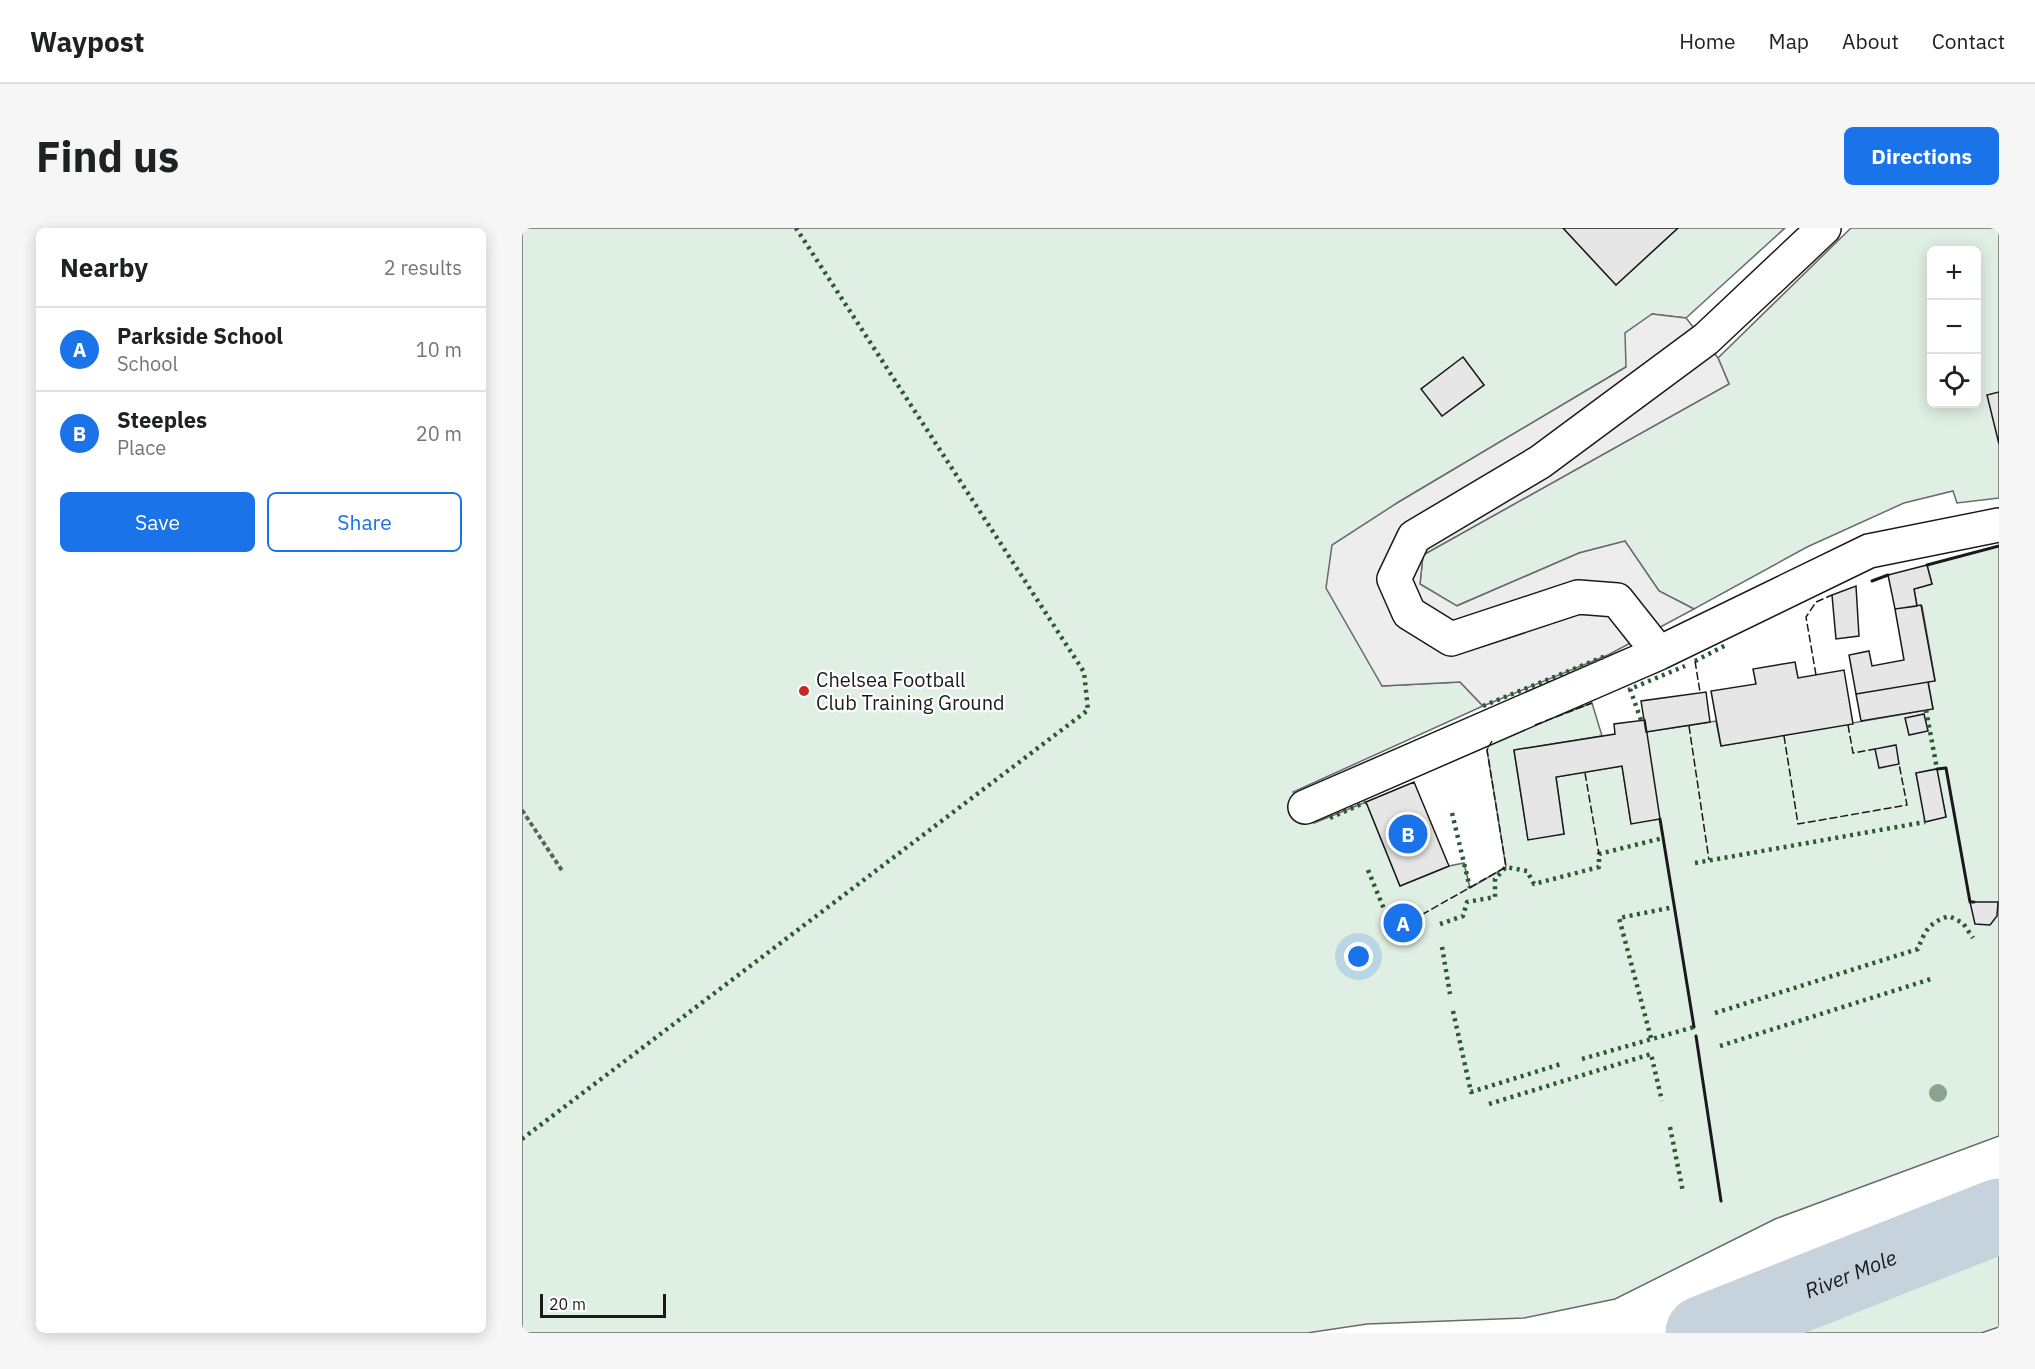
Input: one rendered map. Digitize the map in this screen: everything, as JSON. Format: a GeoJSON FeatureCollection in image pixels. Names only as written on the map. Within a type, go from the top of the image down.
{"type":"FeatureCollection","features":[{"type":"Feature","properties":{"kind":"lane"},"geometry":{"type":"LineString","coordinates":[[1659,653],[1617,600],[1578,597],[1451,639],[1409,613],[1394,579],[1414,537],[1540,462],[1706,339],[1824,228]]}},
{"type":"Feature","properties":{"kind":"lane"},"geometry":{"type":"LineString","coordinates":[[1305,807],[1659,653],[1869,551],[1999,525]]}},
{"type":"Feature","properties":{"kind":"path"},"geometry":{"type":"LineString","coordinates":[[522,810],[563,872]]}},
{"type":"Feature","properties":{"kind":"green space"},"geometry":{"type":"Polygon","coordinates":[[[522,228],[1563,228],[1616,285],[1678,228],[1785,228],[1686,318],[1652,314],[1626,367],[1397,503],[1382,686],[1460,682],[1483,706],[1293,792],[1314,823],[1366,802],[1400,886],[1449,866],[1464,863],[1470,888],[1506,867],[1487,750],[1491,741],[1592,703],[1602,736],[1514,750],[1528,839],[1564,834],[1556,777],[1622,766],[1631,823],[1659,819],[1646,732],[1716,721],[1721,746],[1933,709],[1928,682],[1935,680],[1922,606],[1917,606],[1914,589],[1932,584],[1927,565],[1999,546],[1999,1136],[1775,1219],[1615,1299],[1524,1318],[1367,1324],[1307,1333],[522,1333],[522,228]],[[1463,358],[1422,389],[1442,416],[1484,385],[1463,358]],[[1936,769],[1916,773],[1926,821],[1946,817],[1936,769]]]}},
{"type":"Feature","properties":{"kind":"green space"},"geometry":{"type":"Polygon","coordinates":[[[1851,228],[1999,228],[1999,498],[1957,503],[1953,491],[1904,503],[1807,547],[1694,609],[1659,591],[1625,541],[1579,553],[1456,606],[1420,584],[1423,555],[1729,384],[1718,358],[1851,228]]]}},
{"type":"Feature","properties":{"kind":"green space"},"geometry":{"type":"Polygon","coordinates":[[[1999,1247],[1999,1327],[1981,1333],[1785,1333],[1845,1303],[1999,1247]]]}},
{"type":"Feature","properties":{"kind":"shaded area"},"geometry":{"type":"Polygon","coordinates":[[[1652,314],[1686,318],[1718,358],[1729,384],[1423,555],[1420,584],[1457,606],[1579,553],[1625,541],[1659,591],[1694,609],[1608,655],[1483,706],[1460,682],[1382,686],[1326,588],[1332,545],[1397,503],[1626,367],[1625,333],[1652,314]]]}},
{"type":"Feature","properties":{"kind":"building"},"geometry":{"type":"Polygon","coordinates":[[[1563,228],[1678,228],[1616,285],[1563,228]]]}},
{"type":"Feature","properties":{"kind":"building"},"geometry":{"type":"Polygon","coordinates":[[[1463,357],[1484,385],[1442,416],[1421,389],[1463,357]]]}},
{"type":"Feature","properties":{"kind":"building"},"geometry":{"type":"Polygon","coordinates":[[[1999,392],[1999,444],[1987,395],[1999,392]]]}},
{"type":"Feature","properties":{"kind":"building"},"geometry":{"type":"Polygon","coordinates":[[[1927,565],[1932,584],[1914,589],[1917,606],[1895,609],[1888,575],[1927,565]]]}},
{"type":"Feature","properties":{"kind":"building"},"geometry":{"type":"Polygon","coordinates":[[[1856,586],[1859,636],[1836,639],[1832,595],[1856,586]]]}},
{"type":"Feature","properties":{"kind":"building"},"geometry":{"type":"Polygon","coordinates":[[[1921,605],[1935,681],[1856,694],[1849,655],[1869,651],[1872,666],[1904,660],[1895,609],[1921,605]]]}},
{"type":"Feature","properties":{"kind":"building"},"geometry":{"type":"Polygon","coordinates":[[[1795,662],[1798,678],[1844,670],[1853,724],[1721,746],[1711,691],[1756,684],[1753,669],[1795,662]]]}},
{"type":"Feature","properties":{"kind":"building"},"geometry":{"type":"Polygon","coordinates":[[[1928,682],[1933,709],[1861,721],[1856,694],[1928,682]]]}},
{"type":"Feature","properties":{"kind":"building"},"geometry":{"type":"Polygon","coordinates":[[[1706,692],[1710,722],[1646,732],[1641,701],[1706,692]]]}},
{"type":"Feature","properties":{"kind":"building"},"geometry":{"type":"Polygon","coordinates":[[[1924,714],[1928,731],[1909,735],[1905,718],[1924,714]]]}},
{"type":"Feature","properties":{"kind":"building"},"geometry":{"type":"Polygon","coordinates":[[[1645,720],[1660,819],[1631,824],[1622,766],[1556,777],[1564,834],[1528,840],[1514,750],[1615,734],[1614,724],[1645,720]]]}},
{"type":"Feature","properties":{"kind":"building"},"geometry":{"type":"Polygon","coordinates":[[[1896,745],[1899,764],[1879,768],[1875,749],[1896,745]]]}},
{"type":"Feature","properties":{"kind":"building"},"geometry":{"type":"Polygon","coordinates":[[[1937,769],[1946,817],[1925,822],[1916,773],[1937,769]]]}},
{"type":"Feature","properties":{"kind":"building"},"geometry":{"type":"Polygon","coordinates":[[[1414,782],[1449,866],[1400,886],[1366,802],[1414,782]]]}},
{"type":"Feature","properties":{"kind":"building"},"geometry":{"type":"Polygon","coordinates":[[[1970,902],[1998,902],[1997,916],[1990,925],[1975,924],[1970,902]]]}},
{"type":"Feature","properties":{"kind":"waterway","name":"River Mole"},"geometry":{"type":"LineString","coordinates":[[1703,1333],[1999,1216]]}},
{"type":"Feature","properties":{"kind":"hedge"},"geometry":{"type":"LineString","coordinates":[[522,1139],[1088,710],[1084,672],[796,228]]}},
{"type":"Feature","properties":{"kind":"hedge"},"geometry":{"type":"LineString","coordinates":[[1695,661],[1728,644]]}},
{"type":"Feature","properties":{"kind":"hedge"},"geometry":{"type":"LineString","coordinates":[[1483,706],[1608,655]]}},
{"type":"Feature","properties":{"kind":"hedge"},"geometry":{"type":"LineString","coordinates":[[1641,720],[1630,689],[1685,666]]}},
{"type":"Feature","properties":{"kind":"hedge"},"geometry":{"type":"LineString","coordinates":[[1926,710],[1937,769]]}},
{"type":"Feature","properties":{"kind":"hedge"},"geometry":{"type":"LineString","coordinates":[[1330,818],[1366,802]]}},
{"type":"Feature","properties":{"kind":"hedge"},"geometry":{"type":"LineString","coordinates":[[1452,813],[1470,888]]}},
{"type":"Feature","properties":{"kind":"hedge"},"geometry":{"type":"LineString","coordinates":[[1695,863],[1925,822]]}},
{"type":"Feature","properties":{"kind":"hedge"},"geometry":{"type":"LineString","coordinates":[[1440,924],[1463,916],[1467,902],[1495,897],[1495,879],[1506,867],[1527,871],[1534,884],[1599,867],[1599,854],[1663,838]]}},
{"type":"Feature","properties":{"kind":"hedge"},"geometry":{"type":"LineString","coordinates":[[1368,870],[1393,931]]}},
{"type":"Feature","properties":{"kind":"hedge"},"geometry":{"type":"LineString","coordinates":[[1651,1038],[1619,918],[1674,907]]}},
{"type":"Feature","properties":{"kind":"hedge"},"geometry":{"type":"LineString","coordinates":[[1715,1013],[1918,949],[1929,928],[1937,921],[1949,916],[1963,923],[1973,938]]}},
{"type":"Feature","properties":{"kind":"hedge"},"geometry":{"type":"LineString","coordinates":[[1442,947],[1450,994]]}},
{"type":"Feature","properties":{"kind":"hedge"},"geometry":{"type":"LineString","coordinates":[[1720,1046],[1931,979]]}},
{"type":"Feature","properties":{"kind":"hedge"},"geometry":{"type":"LineString","coordinates":[[1453,1011],[1471,1092],[1561,1064]]}},
{"type":"Feature","properties":{"kind":"hedge"},"geometry":{"type":"LineString","coordinates":[[1582,1059],[1694,1027]]}},
{"type":"Feature","properties":{"kind":"hedge"},"geometry":{"type":"LineString","coordinates":[[1489,1104],[1651,1054],[1662,1101]]}},
{"type":"Feature","properties":{"kind":"hedge"},"geometry":{"type":"LineString","coordinates":[[1670,1127],[1683,1192]]}},
{"type":"Feature","properties":{"kind":"fence"},"geometry":{"type":"LineString","coordinates":[[1816,675],[1806,617],[1816,602],[1832,595]]}},
{"type":"Feature","properties":{"kind":"fence"},"geometry":{"type":"LineString","coordinates":[[1695,661],[1700,692]]}},
{"type":"Feature","properties":{"kind":"fence"},"geometry":{"type":"LineString","coordinates":[[1535,725],[1592,703]]}},
{"type":"Feature","properties":{"kind":"fence"},"geometry":{"type":"LineString","coordinates":[[1848,725],[1853,753],[1875,749]]}},
{"type":"Feature","properties":{"kind":"fence"},"geometry":{"type":"LineString","coordinates":[[1689,726],[1709,860]]}},
{"type":"Feature","properties":{"kind":"fence"},"geometry":{"type":"LineString","coordinates":[[1784,736],[1798,824],[1907,805],[1899,764]]}},
{"type":"Feature","properties":{"kind":"fence"},"geometry":{"type":"LineString","coordinates":[[1393,931],[1506,867],[1487,750],[1492,741]]}},
{"type":"Feature","properties":{"kind":"fence"},"geometry":{"type":"LineString","coordinates":[[1585,773],[1599,854]]}},
{"type":"Feature","properties":{"kind":"wall"},"geometry":{"type":"LineString","coordinates":[[1927,565],[1999,546]]}},
{"type":"Feature","properties":{"kind":"wall"},"geometry":{"type":"LineString","coordinates":[[1872,581],[1888,575]]}},
{"type":"Feature","properties":{"kind":"wall"},"geometry":{"type":"LineString","coordinates":[[1937,769],[1946,768],[1970,902],[1974,902]]}},
{"type":"Feature","properties":{"kind":"wall"},"geometry":{"type":"LineString","coordinates":[[1660,819],[1694,1027]]}},
{"type":"Feature","properties":{"kind":"wall"},"geometry":{"type":"LineString","coordinates":[[1696,1036],[1721,1201]]}},
{"type":"Feature","properties":{"kind":"place","name":"Chelsea Football Club Training Ground"},"geometry":{"type":"Point","coordinates":[804,691]}},
{"type":"Feature","properties":{"kind":"place","name":"Steeples"},"geometry":{"type":"Point","coordinates":[1408,834]}},
{"type":"Feature","properties":{"kind":"place","name":"Parkside School"},"geometry":{"type":"Point","coordinates":[1403,923]}}]}
